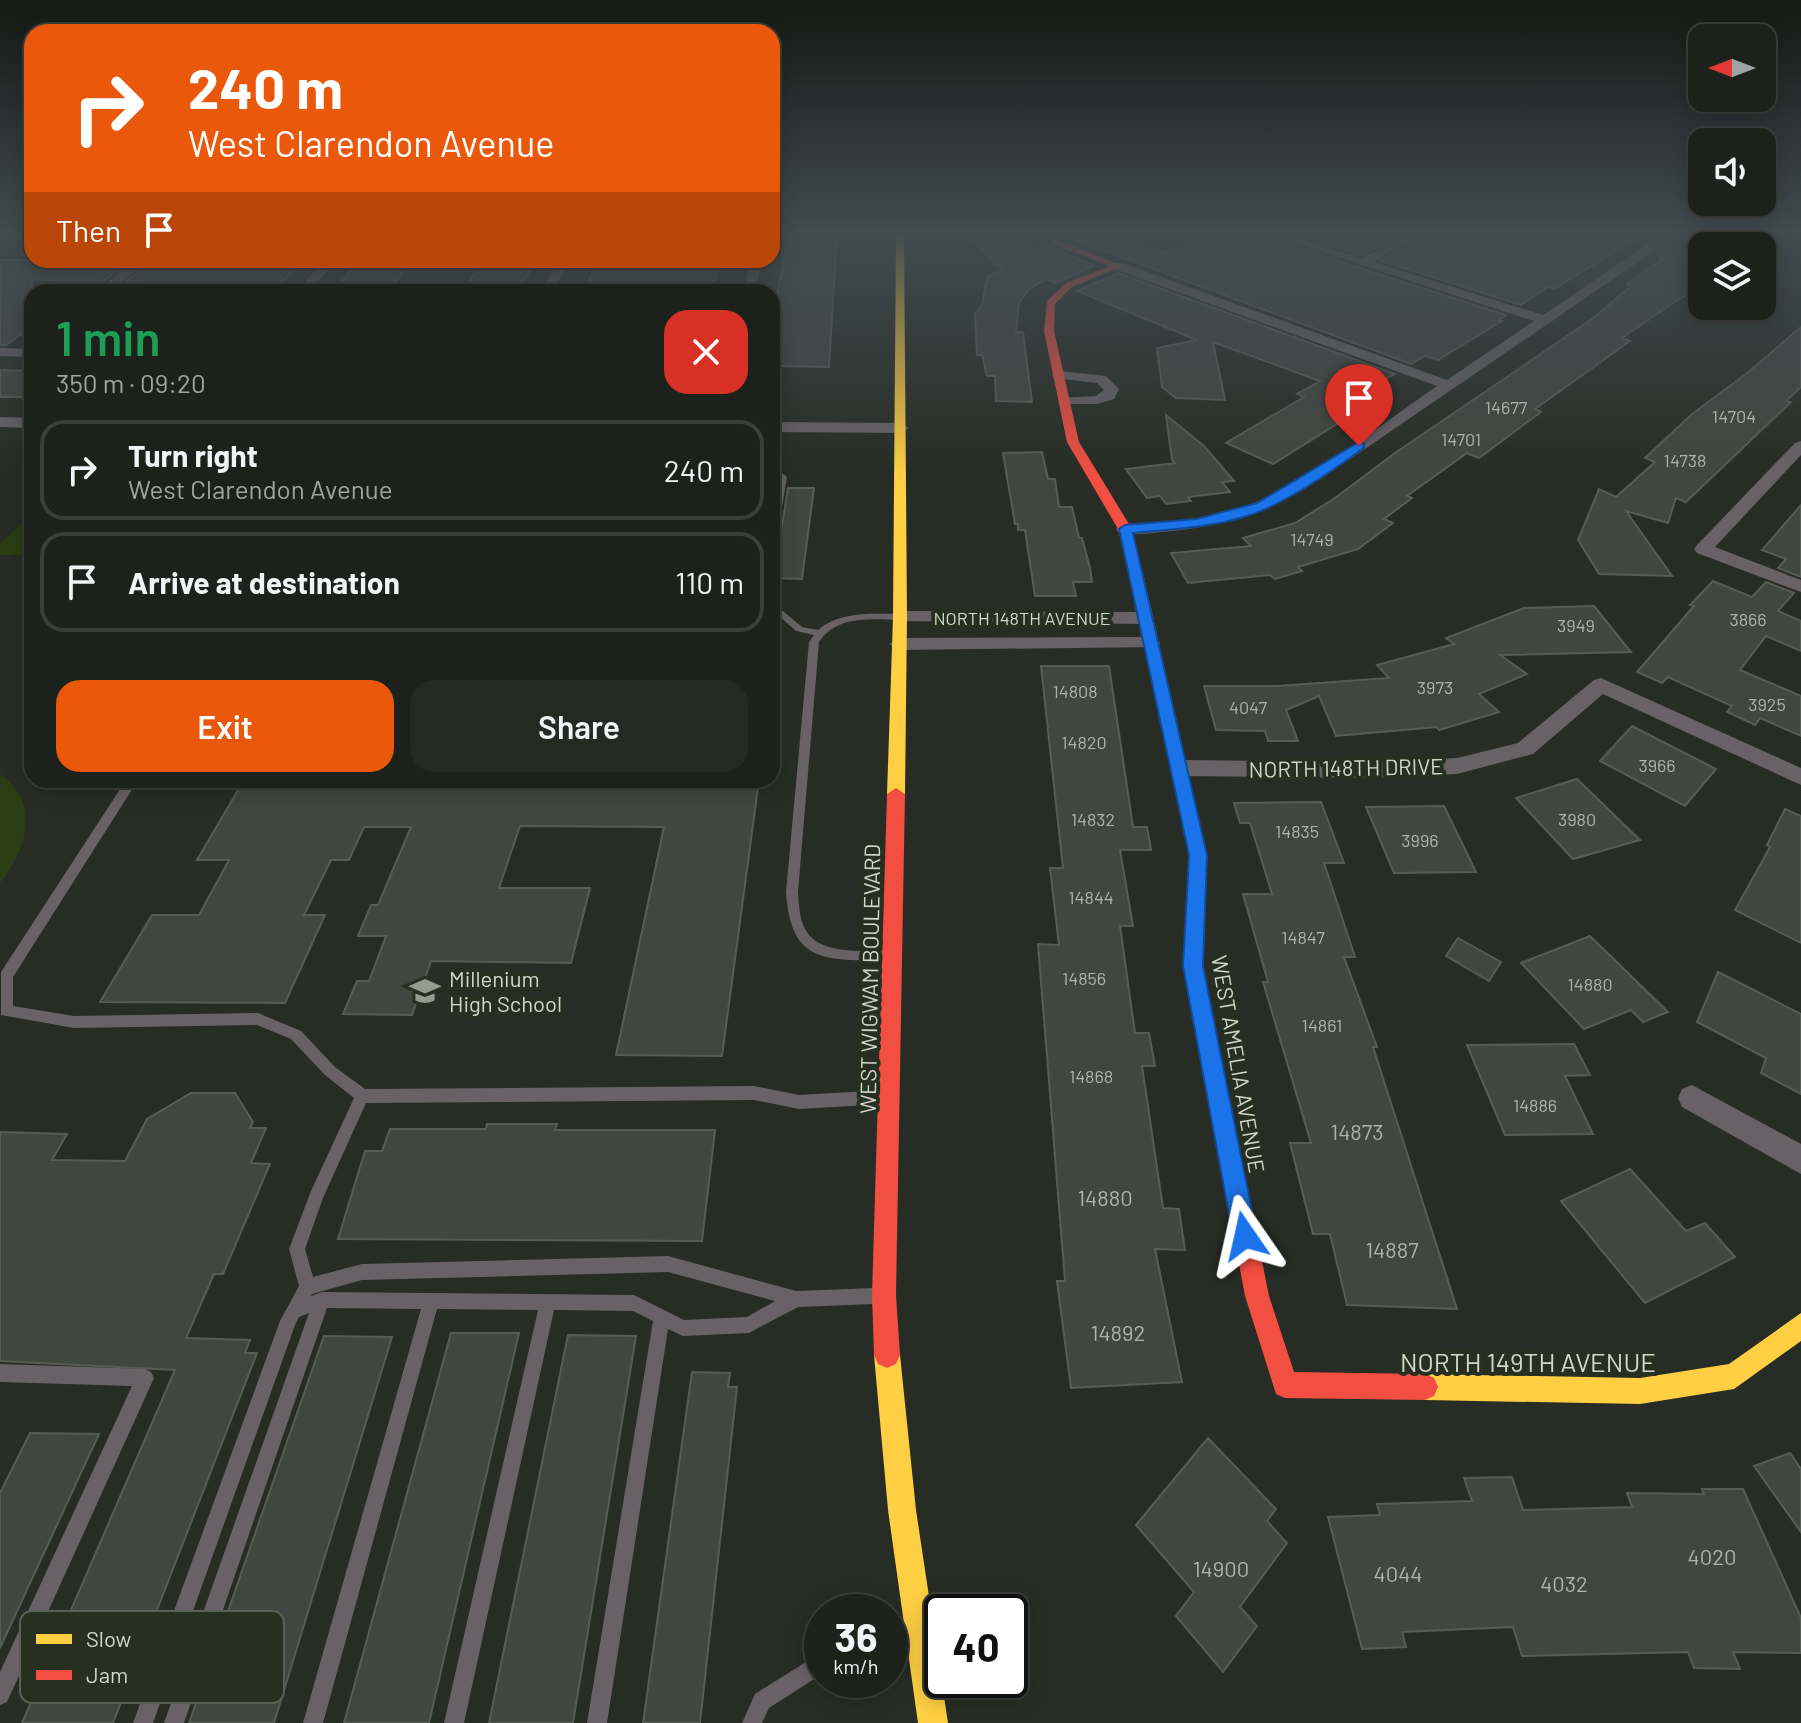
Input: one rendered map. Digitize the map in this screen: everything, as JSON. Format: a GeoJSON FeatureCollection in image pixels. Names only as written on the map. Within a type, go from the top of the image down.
{"type":"FeatureCollection","features":[{"type":"Feature","properties":{"kind":"street","name":"WEST WIGWAM BOULEVARD"},"geometry":{"type":"LineString","coordinates":[[900,313],[900,617],[884,1295],[889,1406],[911,1637],[933,1723]]}},
{"type":"Feature","properties":{"kind":"street","name":"WEST AMELIA AVENUE"},"geometry":{"type":"LineString","coordinates":[[1050,313],[1049,331],[1073,442],[1125,529],[1181,768],[1198,855],[1193,966],[1257,1296],[1285,1385]]}},
{"type":"Feature","properties":{"kind":"street"},"geometry":{"type":"LineString","coordinates":[[1249,313],[1448,385]]}},
{"type":"Feature","properties":{"kind":"street"},"geometry":{"type":"LineString","coordinates":[[1523,313],[1544,320]]}},
{"type":"Feature","properties":{"kind":"street"},"geometry":{"type":"LineString","coordinates":[[1125,529],[1174,527],[1220,519],[1261,506],[1315,476],[1554,313]]}},
{"type":"Feature","properties":{"kind":"street"},"geometry":{"type":"LineString","coordinates":[[0,352],[24,351]]}},
{"type":"Feature","properties":{"kind":"street"},"geometry":{"type":"LineString","coordinates":[[1059,375],[1101,379],[1112,389],[1109,396],[1097,400],[1064,401]]}},
{"type":"Feature","properties":{"kind":"street"},"geometry":{"type":"LineString","coordinates":[[0,422],[24,423]]}},
{"type":"Feature","properties":{"kind":"street"},"geometry":{"type":"LineString","coordinates":[[780,427],[901,434]]}},
{"type":"Feature","properties":{"kind":"street"},"geometry":{"type":"LineString","coordinates":[[780,440],[901,434]]}},
{"type":"Feature","properties":{"kind":"street"},"geometry":{"type":"LineString","coordinates":[[0,435],[24,435]]}},
{"type":"Feature","properties":{"kind":"street"},"geometry":{"type":"LineString","coordinates":[[1801,446],[1703,549],[1801,586]]}},
{"type":"Feature","properties":{"kind":"street","name":"NORTH 148TH AVENUE"},"geometry":{"type":"LineString","coordinates":[[900,617],[1144,618]]}},
{"type":"Feature","properties":{"kind":"street","name":"NORTH 148TH AVENUE"},"geometry":{"type":"LineString","coordinates":[[899,644],[1150,643]]}},
{"type":"Feature","properties":{"kind":"street","name":"NORTH 148TH DRIVE"},"geometry":{"type":"LineString","coordinates":[[1181,768],[1378,770],[1457,766],[1525,749],[1601,685],[1801,777]]}},
{"type":"Feature","properties":{"kind":"street"},"geometry":{"type":"LineString","coordinates":[[1692,1098],[1801,1160]]}},
{"type":"Feature","properties":{"kind":"street","name":"NORTH 149TH AVENUE"},"geometry":{"type":"LineString","coordinates":[[1285,1385],[1640,1391],[1734,1376],[1801,1325]]}},
{"type":"Feature","properties":{"kind":"lane"},"geometry":{"type":"LineString","coordinates":[[780,475],[783,477],[780,495]]}},
{"type":"Feature","properties":{"kind":"lane"},"geometry":{"type":"LineString","coordinates":[[780,612],[799,629],[819,633],[852,618],[900,617]]}},
{"type":"Feature","properties":{"kind":"lane"},"geometry":{"type":"LineString","coordinates":[[819,633],[814,642],[792,919],[801,935],[820,952],[894,956]]}},
{"type":"Feature","properties":{"kind":"lane"},"geometry":{"type":"LineString","coordinates":[[127,788],[6,976],[3,1008],[6,1011],[74,1022],[258,1019],[296,1035],[330,1071],[362,1096],[754,1093],[799,1102],[891,1097]]}},
{"type":"Feature","properties":{"kind":"lane"},"geometry":{"type":"LineString","coordinates":[[307,1287],[297,1249],[316,1196],[362,1096]]}},
{"type":"Feature","properties":{"kind":"lane"},"geometry":{"type":"LineString","coordinates":[[184,1611],[293,1311],[307,1287],[362,1272],[668,1264],[796,1299],[884,1295]]}},
{"type":"Feature","properties":{"kind":"lane"},"geometry":{"type":"LineString","coordinates":[[293,1311],[322,1300],[634,1303],[683,1328],[749,1325],[796,1299]]}},
{"type":"Feature","properties":{"kind":"lane"},"geometry":{"type":"LineString","coordinates":[[213,1611],[322,1300]]}},
{"type":"Feature","properties":{"kind":"lane"},"geometry":{"type":"LineString","coordinates":[[313,1723],[431,1302]]}},
{"type":"Feature","properties":{"kind":"lane"},"geometry":{"type":"LineString","coordinates":[[454,1723],[548,1302]]}},
{"type":"Feature","properties":{"kind":"lane"},"geometry":{"type":"LineString","coordinates":[[597,1723],[662,1317]]}},
{"type":"Feature","properties":{"kind":"lane"},"geometry":{"type":"LineString","coordinates":[[0,1373],[145,1378],[38,1611]]}},
{"type":"Feature","properties":{"kind":"lane"},"geometry":{"type":"LineString","coordinates":[[0,1695],[20,1651]]}},
{"type":"Feature","properties":{"kind":"lane"},"geometry":{"type":"LineString","coordinates":[[752,1723],[762,1701],[804,1674]]}},
{"type":"Feature","properties":{"kind":"lane"},"geometry":{"type":"LineString","coordinates":[[143,1723],[150,1703]]}},
{"type":"Feature","properties":{"kind":"lane"},"geometry":{"type":"LineString","coordinates":[[174,1723],[181,1703]]}},
{"type":"Feature","properties":{"kind":"green space"},"geometry":{"type":"Polygon","coordinates":[[[24,521],[24,555],[0,555],[0,544],[24,521]]]}},
{"type":"Feature","properties":{"kind":"green space"},"geometry":{"type":"Polygon","coordinates":[[[0,774],[13,785],[21,798],[26,827],[17,856],[0,883],[0,774]]]}},
{"type":"Feature","properties":{"kind":"building"},"geometry":{"type":"Polygon","coordinates":[[[0,313],[24,313],[24,332],[6,345],[0,345],[0,313]]]}},
{"type":"Feature","properties":{"kind":"building"},"geometry":{"type":"Polygon","coordinates":[[[780,313],[832,313],[829,367],[780,366],[780,313]]]}},
{"type":"Feature","properties":{"kind":"building"},"geometry":{"type":"Polygon","coordinates":[[[1018,313],[1016,332],[1023,332],[1032,402],[996,401],[995,376],[987,376],[982,355],[977,355],[975,314],[1018,313]]]}},
{"type":"Feature","properties":{"kind":"building"},"geometry":{"type":"Polygon","coordinates":[[[1132,313],[1229,313],[1395,374],[1374,386],[1388,392],[1273,464],[1226,443],[1304,397],[1297,394],[1320,381],[1213,342],[1225,400],[1176,398],[1162,387],[1157,348],[1197,340],[1132,313]]]}},
{"type":"Feature","properties":{"kind":"building"},"geometry":{"type":"Polygon","coordinates":[[[1274,313],[1506,315],[1498,320],[1502,321],[1438,360],[1425,356],[1411,364],[1274,313]]]}},
{"type":"Feature","properties":{"kind":"building"},"geometry":{"type":"Polygon","coordinates":[[[1599,313],[1658,313],[1622,338],[1630,341],[1535,409],[1541,412],[1479,458],[1467,453],[1407,496],[1412,498],[1384,519],[1393,523],[1358,549],[1298,567],[1302,571],[1275,579],[1270,575],[1188,583],[1171,553],[1251,546],[1243,538],[1295,523],[1335,498],[1395,453],[1599,313]]]}},
{"type":"Feature","properties":{"kind":"building"},"geometry":{"type":"Polygon","coordinates":[[[1801,327],[1801,387],[1786,401],[1791,402],[1686,502],[1676,498],[1668,523],[1626,511],[1672,576],[1599,574],[1578,540],[1599,489],[1616,497],[1655,462],[1645,458],[1692,414],[1746,374],[1801,327]]]}},
{"type":"Feature","properties":{"kind":"building"},"geometry":{"type":"Polygon","coordinates":[[[0,370],[24,371],[24,397],[0,397],[0,370]]]}},
{"type":"Feature","properties":{"kind":"building"},"geometry":{"type":"Polygon","coordinates":[[[1166,415],[1204,446],[1234,481],[1222,482],[1230,492],[1188,497],[1191,501],[1166,504],[1160,496],[1147,498],[1126,469],[1175,463],[1166,415]]]}},
{"type":"Feature","properties":{"kind":"building"},"geometry":{"type":"Polygon","coordinates":[[[1042,452],[1048,479],[1055,479],[1059,507],[1072,507],[1090,568],[1092,582],[1073,582],[1076,596],[1035,596],[1025,530],[1018,530],[1018,524],[1015,524],[1003,453],[1042,452]]]}},
{"type":"Feature","properties":{"kind":"building"},"geometry":{"type":"Polygon","coordinates":[[[788,488],[814,488],[802,579],[780,578],[780,538],[788,488]]]}},
{"type":"Feature","properties":{"kind":"building"},"geometry":{"type":"Polygon","coordinates":[[[1801,505],[1801,577],[1778,568],[1786,559],[1762,550],[1801,505]]]}},
{"type":"Feature","properties":{"kind":"building"},"geometry":{"type":"Polygon","coordinates":[[[1713,581],[1752,597],[1766,582],[1794,593],[1778,611],[1801,621],[1801,651],[1766,636],[1740,670],[1801,696],[1801,736],[1760,718],[1755,725],[1727,712],[1732,706],[1668,677],[1662,683],[1637,672],[1713,581]]]}},
{"type":"Feature","properties":{"kind":"building"},"geometry":{"type":"Polygon","coordinates":[[[1594,606],[1631,652],[1500,655],[1527,674],[1479,694],[1499,712],[1439,730],[1437,727],[1336,736],[1319,696],[1286,710],[1298,741],[1268,741],[1265,731],[1216,730],[1204,686],[1277,686],[1389,678],[1377,665],[1454,644],[1446,638],[1524,608],[1594,606]]]}},
{"type":"Feature","properties":{"kind":"building"},"geometry":{"type":"Polygon","coordinates":[[[1041,666],[1109,666],[1133,827],[1147,827],[1151,850],[1120,850],[1133,926],[1120,926],[1135,1033],[1149,1033],[1155,1066],[1142,1066],[1163,1208],[1179,1209],[1185,1250],[1155,1249],[1182,1382],[1071,1388],[1057,1281],[1065,1281],[1038,944],[1059,945],[1050,868],[1063,868],[1041,666]]]}},
{"type":"Feature","properties":{"kind":"building"},"geometry":{"type":"Polygon","coordinates":[[[1632,726],[1716,769],[1685,806],[1600,761],[1632,726]]]}},
{"type":"Feature","properties":{"kind":"building"},"geometry":{"type":"Polygon","coordinates":[[[1577,779],[1640,840],[1573,859],[1516,798],[1577,779]]]}},
{"type":"Feature","properties":{"kind":"building"},"geometry":{"type":"Polygon","coordinates":[[[239,788],[758,788],[722,1056],[616,1055],[664,827],[520,826],[499,888],[590,888],[571,963],[431,961],[412,1015],[343,1014],[357,981],[369,981],[386,936],[358,936],[371,905],[378,905],[411,827],[364,827],[349,860],[331,860],[304,915],[325,915],[285,1003],[100,1002],[152,915],[199,915],[229,860],[197,860],[239,788]]]}},
{"type":"Feature","properties":{"kind":"building"},"geometry":{"type":"Polygon","coordinates":[[[1321,802],[1344,863],[1324,863],[1355,957],[1344,957],[1377,1047],[1373,1047],[1457,1309],[1347,1305],[1330,1234],[1313,1234],[1290,1143],[1311,1143],[1263,982],[1268,982],[1243,894],[1272,894],[1250,823],[1240,823],[1234,803],[1321,802]]]}},
{"type":"Feature","properties":{"kind":"building"},"geometry":{"type":"Polygon","coordinates":[[[1444,806],[1476,872],[1394,873],[1366,807],[1444,806]]]}},
{"type":"Feature","properties":{"kind":"building"},"geometry":{"type":"Polygon","coordinates":[[[1785,809],[1801,816],[1801,943],[1735,910],[1770,847],[1767,845],[1785,809]]]}},
{"type":"Feature","properties":{"kind":"building"},"geometry":{"type":"Polygon","coordinates":[[[1590,936],[1668,1012],[1643,1022],[1631,1010],[1584,1029],[1521,963],[1590,936]]]}},
{"type":"Feature","properties":{"kind":"building"},"geometry":{"type":"Polygon","coordinates":[[[1458,938],[1501,962],[1489,981],[1446,956],[1458,938]]]}},
{"type":"Feature","properties":{"kind":"building"},"geometry":{"type":"Polygon","coordinates":[[[1718,972],[1801,1014],[1801,1094],[1761,1073],[1766,1058],[1697,1022],[1718,972]]]}},
{"type":"Feature","properties":{"kind":"building"},"geometry":{"type":"Polygon","coordinates":[[[1574,1044],[1590,1075],[1565,1076],[1593,1134],[1505,1135],[1467,1045],[1574,1044]]]}},
{"type":"Feature","properties":{"kind":"building"},"geometry":{"type":"Polygon","coordinates":[[[191,1093],[235,1093],[253,1122],[250,1128],[266,1128],[251,1163],[270,1164],[223,1274],[214,1274],[186,1338],[250,1340],[245,1353],[257,1353],[157,1611],[71,1611],[175,1370],[0,1361],[0,1132],[67,1134],[52,1160],[125,1161],[147,1119],[191,1093]]]}},
{"type":"Feature","properties":{"kind":"building"},"geometry":{"type":"Polygon","coordinates":[[[487,1124],[557,1124],[555,1130],[715,1130],[702,1241],[338,1239],[365,1151],[382,1151],[390,1129],[486,1129],[487,1124]]]}},
{"type":"Feature","properties":{"kind":"building"},"geometry":{"type":"Polygon","coordinates":[[[1630,1169],[1686,1231],[1705,1223],[1735,1257],[1645,1303],[1561,1201],[1630,1169]]]}},
{"type":"Feature","properties":{"kind":"building"},"geometry":{"type":"Polygon","coordinates":[[[451,1333],[519,1333],[429,1723],[344,1723],[451,1333]]]}},
{"type":"Feature","properties":{"kind":"building"},"geometry":{"type":"Polygon","coordinates":[[[568,1335],[636,1336],[573,1723],[489,1723],[568,1335]]]}},
{"type":"Feature","properties":{"kind":"building"},"geometry":{"type":"Polygon","coordinates":[[[324,1336],[392,1337],[284,1690],[284,1611],[228,1611],[324,1336]]]}},
{"type":"Feature","properties":{"kind":"building"},"geometry":{"type":"Polygon","coordinates":[[[692,1372],[730,1373],[728,1387],[737,1387],[700,1723],[643,1723],[692,1372]]]}},
{"type":"Feature","properties":{"kind":"building"},"geometry":{"type":"Polygon","coordinates":[[[30,1433],[99,1434],[0,1648],[0,1493],[30,1433]]]}},
{"type":"Feature","properties":{"kind":"building"},"geometry":{"type":"Polygon","coordinates":[[[1208,1438],[1276,1509],[1267,1521],[1287,1543],[1240,1607],[1257,1626],[1223,1672],[1176,1616],[1194,1592],[1136,1525],[1208,1438]]]}},
{"type":"Feature","properties":{"kind":"building"},"geometry":{"type":"Polygon","coordinates":[[[1790,1453],[1801,1469],[1801,1532],[1754,1466],[1790,1453]]]}},
{"type":"Feature","properties":{"kind":"building"},"geometry":{"type":"Polygon","coordinates":[[[1512,1477],[1523,1510],[1632,1507],[1627,1493],[1704,1494],[1702,1489],[1743,1489],[1801,1618],[1801,1653],[1733,1652],[1740,1669],[1694,1668],[1688,1652],[1522,1656],[1513,1627],[1402,1632],[1406,1647],[1362,1649],[1328,1517],[1380,1515],[1377,1504],[1472,1501],[1464,1478],[1512,1477]]]}},
{"type":"Feature","properties":{"kind":"building"},"geometry":{"type":"Polygon","coordinates":[[[31,1703],[121,1703],[113,1723],[22,1723],[31,1703]]]}},
{"type":"Feature","properties":{"kind":"building"},"geometry":{"type":"Polygon","coordinates":[[[196,1703],[280,1703],[274,1723],[189,1723],[196,1703]]]}},
{"type":"Feature","properties":{"kind":"traffic: slow"},"geometry":{"type":"LineString","coordinates":[[896,794],[900,617],[900,313]]}},
{"type":"Feature","properties":{"kind":"traffic: slow"},"geometry":{"type":"LineString","coordinates":[[1137,578],[1198,855],[1195,920]]}},
{"type":"Feature","properties":{"kind":"traffic: slow"},"geometry":{"type":"LineString","coordinates":[[1425,1387],[1640,1391],[1734,1376],[1801,1325]]}},
{"type":"Feature","properties":{"kind":"traffic: slow"},"geometry":{"type":"LineString","coordinates":[[887,1355],[902,1510],[933,1723]]}},
{"type":"Feature","properties":{"kind":"traffic: jam"},"geometry":{"type":"LineString","coordinates":[[1050,313],[1049,331],[1073,442],[1125,529],[1137,578]]}},
{"type":"Feature","properties":{"kind":"traffic: jam"},"geometry":{"type":"LineString","coordinates":[[887,1355],[884,1295],[896,794]]}},
{"type":"Feature","properties":{"kind":"traffic: jam"},"geometry":{"type":"LineString","coordinates":[[1195,920],[1193,966],[1257,1296],[1285,1385],[1425,1387]]}},
{"type":"Feature","properties":{"kind":"place","name":"Millenium High School"},"geometry":{"type":"Point","coordinates":[425,991]}},
{"type":"Feature","properties":{"kind":"route"},"geometry":{"type":"LineString","coordinates":[[1245,1236],[1193,966],[1198,855],[1181,768],[1125,529],[1174,527],[1220,519],[1261,506],[1315,476],[1359,446]]}}]}
